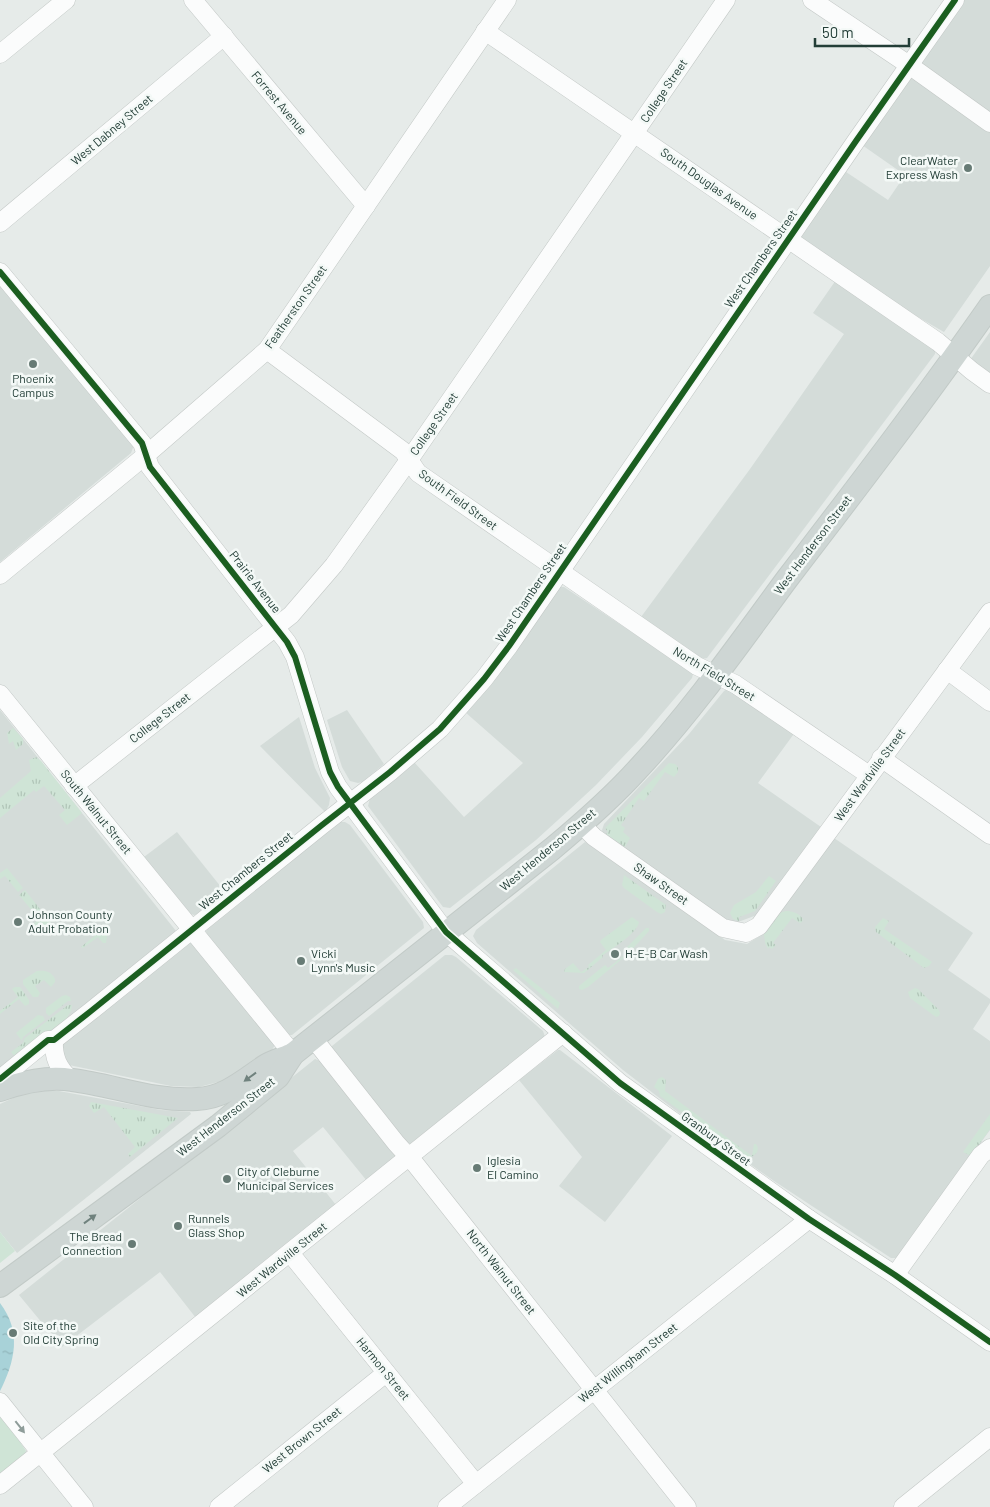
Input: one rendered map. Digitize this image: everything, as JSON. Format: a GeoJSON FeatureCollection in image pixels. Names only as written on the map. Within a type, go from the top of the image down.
{"type":"FeatureCollection","features":[{"type":"Feature","properties":{"kind":"main road","name":"West Henderson Street"},"geometry":{"type":"LineString","coordinates":[[0,1286],[218,1126],[278,1077],[293,1054],[528,869],[581,824],[636,771],[716,676],[955,357],[990,306]]}},
{"type":"Feature","properties":{"kind":"main road"},"geometry":{"type":"LineString","coordinates":[[0,1090],[20,1083],[37,1080],[71,1080],[168,1098],[198,1099],[228,1090],[266,1066],[293,1054]]}},
{"type":"Feature","properties":{"kind":"street"},"geometry":{"type":"LineString","coordinates":[[0,54],[66,0]]}},
{"type":"Feature","properties":{"kind":"street","name":"Forrest Avenue"},"geometry":{"type":"LineString","coordinates":[[193,0],[366,206]]}},
{"type":"Feature","properties":{"kind":"street","name":"Featherston Street"},"geometry":{"type":"LineString","coordinates":[[0,575],[146,455],[267,350],[507,0]]}},
{"type":"Feature","properties":{"kind":"street","name":"College Street"},"geometry":{"type":"LineString","coordinates":[[74,786],[291,615],[334,565],[636,133],[726,0]]}},
{"type":"Feature","properties":{"kind":"street"},"geometry":{"type":"LineString","coordinates":[[812,0],[909,65],[990,123]]}},
{"type":"Feature","properties":{"kind":"street","name":"West Chambers Street"},"geometry":{"type":"LineString","coordinates":[[0,1079],[48,1040],[54,1040],[440,730],[490,672],[955,0]]}},
{"type":"Feature","properties":{"kind":"street","name":"South Douglas Avenue"},"geometry":{"type":"LineString","coordinates":[[485,31],[938,342],[990,384]]}},
{"type":"Feature","properties":{"kind":"street","name":"West Dabney Street"},"geometry":{"type":"LineString","coordinates":[[0,223],[224,36]]}},
{"type":"Feature","properties":{"kind":"street","name":"Prairie Avenue"},"geometry":{"type":"LineString","coordinates":[[0,272],[142,443],[150,467],[287,642],[295,657],[330,772],[349,804],[446,932]]}},
{"type":"Feature","properties":{"kind":"street","name":"South Field Street"},"geometry":{"type":"LineString","coordinates":[[267,350],[403,451],[418,473],[559,572]]}},
{"type":"Feature","properties":{"kind":"street","name":"North Field Street"},"geometry":{"type":"LineString","coordinates":[[559,572],[698,666],[735,684],[869,774]]}},
{"type":"Feature","properties":{"kind":"street","name":"West Wardville Street"},"geometry":{"type":"LineString","coordinates":[[746,933],[760,926],[869,774],[990,612]]}},
{"type":"Feature","properties":{"kind":"street"},"geometry":{"type":"LineString","coordinates":[[947,670],[990,702]]}},
{"type":"Feature","properties":{"kind":"street","name":"South Walnut Street"},"geometry":{"type":"LineString","coordinates":[[0,694],[192,930]]}},
{"type":"Feature","properties":{"kind":"street"},"geometry":{"type":"LineString","coordinates":[[882,758],[990,835]]}},
{"type":"Feature","properties":{"kind":"street","name":"Shaw Street"},"geometry":{"type":"LineString","coordinates":[[581,824],[594,837],[723,928],[746,933]]}},
{"type":"Feature","properties":{"kind":"street"},"geometry":{"type":"LineString","coordinates":[[192,930],[293,1054]]}},
{"type":"Feature","properties":{"kind":"street","name":"Granbury Street"},"geometry":{"type":"LineString","coordinates":[[446,932],[636,1096],[809,1220],[895,1275],[990,1342]]}},
{"type":"Feature","properties":{"kind":"street","name":"West Wardville Street"},"geometry":{"type":"LineString","coordinates":[[0,1485],[563,1034]]}},
{"type":"Feature","properties":{"kind":"street","name":"North Walnut Street"},"geometry":{"type":"LineString","coordinates":[[313,1038],[687,1507]]}},
{"type":"Feature","properties":{"kind":"street"},"geometry":{"type":"LineString","coordinates":[[54,1040],[53,1049],[56,1061],[71,1080]]}},
{"type":"Feature","properties":{"kind":"street"},"geometry":{"type":"LineString","coordinates":[[895,1275],[987,1155]]}},
{"type":"Feature","properties":{"kind":"street","name":"West Willingham Street"},"geometry":{"type":"LineString","coordinates":[[447,1507],[809,1220]]}},
{"type":"Feature","properties":{"kind":"street","name":"Harmon Street"},"geometry":{"type":"LineString","coordinates":[[290,1253],[476,1484]]}},
{"type":"Feature","properties":{"kind":"street","name":"West Brown Street"},"geometry":{"type":"LineString","coordinates":[[219,1507],[386,1372]]}},
{"type":"Feature","properties":{"kind":"street"},"geometry":{"type":"LineString","coordinates":[[0,1402],[84,1507]]}},
{"type":"Feature","properties":{"kind":"street"},"geometry":{"type":"LineString","coordinates":[[902,1507],[990,1437]]}},
{"type":"Feature","properties":{"kind":"shaded area"},"geometry":{"type":"Polygon","coordinates":[[[963,0],[990,0],[990,266],[944,332],[911,313],[800,237],[843,170],[888,200],[905,175],[862,145],[963,0]]]}},
{"type":"Feature","properties":{"kind":"shaded area"},"geometry":{"type":"Polygon","coordinates":[[[836,280],[935,350],[935,354],[707,658],[702,659],[641,617],[750,469],[844,334],[813,313],[836,280]]]}},
{"type":"Feature","properties":{"kind":"shaded area","name":"Phoenix Campus"},"geometry":{"type":"Polygon","coordinates":[[[0,285],[134,445],[131,453],[0,562],[0,285]]]}},
{"type":"Feature","properties":{"kind":"shaded area"},"geometry":{"type":"Polygon","coordinates":[[[990,332],[990,374],[970,360],[990,332]]]}},
{"type":"Feature","properties":{"kind":"shaded area"},"geometry":{"type":"Polygon","coordinates":[[[560,587],[564,587],[690,671],[693,674],[692,678],[642,737],[569,810],[536,840],[450,908],[443,907],[368,806],[370,798],[414,762],[464,817],[523,763],[465,712],[560,587]]]}},
{"type":"Feature","properties":{"kind":"shaded area"},"geometry":{"type":"Polygon","coordinates":[[[728,688],[796,731],[758,783],[821,827],[757,915],[738,922],[721,918],[602,830],[604,824],[689,734],[728,688]]]}},
{"type":"Feature","properties":{"kind":"shaded area"},"geometry":{"type":"Polygon","coordinates":[[[0,710],[176,931],[0,1073],[0,710]]]}},
{"type":"Feature","properties":{"kind":"shaded area"},"geometry":{"type":"Polygon","coordinates":[[[347,710],[384,764],[362,782],[358,783],[350,781],[342,767],[327,720],[347,710]]]}},
{"type":"Feature","properties":{"kind":"shaded area"},"geometry":{"type":"Polygon","coordinates":[[[299,717],[315,768],[330,798],[325,812],[260,746],[299,717]]]}},
{"type":"Feature","properties":{"kind":"shaded area"},"geometry":{"type":"Polygon","coordinates":[[[339,822],[345,822],[350,825],[423,922],[424,928],[292,1035],[288,1035],[207,935],[206,931],[339,822]]]}},
{"type":"Feature","properties":{"kind":"shaded area"},"geometry":{"type":"Polygon","coordinates":[[[177,832],[225,892],[198,914],[194,915],[191,914],[144,857],[177,832]]]}},
{"type":"Feature","properties":{"kind":"shaded area"},"geometry":{"type":"Polygon","coordinates":[[[834,838],[973,933],[948,970],[990,999],[990,1003],[973,1029],[990,1041],[990,1130],[896,1258],[891,1258],[774,1181],[688,1120],[623,1070],[477,943],[473,936],[476,930],[585,842],[725,940],[747,944],[763,934],[834,838]]]}},
{"type":"Feature","properties":{"kind":"shaded area"},"geometry":{"type":"Polygon","coordinates":[[[192,943],[275,1045],[272,1050],[246,1070],[222,1081],[199,1087],[171,1086],[64,1064],[60,1046],[192,943]]]}},
{"type":"Feature","properties":{"kind":"shaded area"},"geometry":{"type":"Polygon","coordinates":[[[445,955],[456,957],[543,1031],[545,1037],[410,1144],[405,1141],[332,1050],[332,1046],[445,955]]]}},
{"type":"Feature","properties":{"kind":"shaded area"},"geometry":{"type":"Polygon","coordinates":[[[558,1050],[672,1136],[605,1222],[559,1186],[582,1157],[519,1080],[558,1050]]]}},
{"type":"Feature","properties":{"kind":"shaded area"},"geometry":{"type":"Polygon","coordinates":[[[315,1059],[320,1061],[396,1157],[367,1181],[323,1127],[293,1151],[336,1205],[196,1318],[160,1272],[62,1347],[19,1295],[315,1059]]]}},
{"type":"Feature","properties":{"kind":"shaded area"},"geometry":{"type":"Polygon","coordinates":[[[44,1091],[59,1091],[161,1110],[190,1112],[191,1114],[17,1253],[0,1232],[0,1104],[20,1095],[44,1091]]]}},
{"type":"Feature","properties":{"kind":"green space"},"geometry":{"type":"Polygon","coordinates":[[[13,728],[23,739],[23,744],[16,750],[13,741],[9,744],[7,733],[13,728]]]}},
{"type":"Feature","properties":{"kind":"green space"},"geometry":{"type":"Polygon","coordinates":[[[36,757],[82,813],[67,825],[59,815],[65,810],[44,786],[36,792],[34,790],[0,818],[0,798],[31,771],[29,760],[36,757]]]}},
{"type":"Feature","properties":{"kind":"green space"},"geometry":{"type":"Polygon","coordinates":[[[669,763],[675,764],[678,767],[678,772],[674,777],[665,772],[644,801],[639,798],[621,825],[625,828],[623,832],[630,838],[625,847],[606,834],[608,832],[605,828],[669,763]]]}},
{"type":"Feature","properties":{"kind":"green space"},"geometry":{"type":"Polygon","coordinates":[[[7,868],[23,888],[18,892],[5,876],[0,879],[0,873],[7,868]]]}},
{"type":"Feature","properties":{"kind":"green space"},"geometry":{"type":"Polygon","coordinates":[[[624,875],[666,905],[665,912],[661,914],[657,912],[624,888],[622,885],[624,875]]]}},
{"type":"Feature","properties":{"kind":"green space"},"geometry":{"type":"Polygon","coordinates":[[[769,876],[776,881],[755,911],[739,917],[739,921],[733,919],[730,913],[734,905],[756,892],[769,876]]]}},
{"type":"Feature","properties":{"kind":"green space"},"geometry":{"type":"Polygon","coordinates":[[[25,890],[51,923],[39,932],[32,925],[39,919],[19,895],[25,890]]]}},
{"type":"Feature","properties":{"kind":"green space"},"geometry":{"type":"Polygon","coordinates":[[[786,911],[800,915],[803,919],[802,922],[800,923],[792,918],[773,943],[776,945],[772,949],[769,947],[768,949],[764,934],[768,931],[779,913],[786,911]]]}},
{"type":"Feature","properties":{"kind":"green space"},"geometry":{"type":"Polygon","coordinates":[[[632,917],[639,922],[634,931],[584,973],[564,972],[573,963],[581,972],[589,967],[588,965],[606,950],[600,942],[601,940],[632,917]]]}},
{"type":"Feature","properties":{"kind":"green space"},"geometry":{"type":"Polygon","coordinates":[[[883,918],[889,921],[884,929],[932,962],[929,966],[924,968],[876,932],[875,927],[883,918]]]}},
{"type":"Feature","properties":{"kind":"green space"},"geometry":{"type":"Polygon","coordinates":[[[96,924],[107,936],[106,943],[103,943],[98,937],[83,948],[81,947],[98,933],[93,927],[96,924]]]}},
{"type":"Feature","properties":{"kind":"green space"},"geometry":{"type":"Polygon","coordinates":[[[646,928],[649,928],[649,931],[628,954],[588,987],[582,990],[579,989],[579,986],[605,965],[608,968],[630,951],[627,947],[646,928]]]}},
{"type":"Feature","properties":{"kind":"green space"},"geometry":{"type":"Polygon","coordinates":[[[516,968],[560,1003],[558,1009],[513,970],[516,968]]]}},
{"type":"Feature","properties":{"kind":"green space"},"geometry":{"type":"Polygon","coordinates":[[[37,971],[50,973],[55,982],[51,987],[44,980],[35,986],[40,993],[38,997],[33,997],[23,984],[23,980],[37,971]]]}},
{"type":"Feature","properties":{"kind":"green space"},"geometry":{"type":"Polygon","coordinates":[[[20,987],[29,1000],[29,1004],[25,1006],[19,999],[0,1014],[0,1011],[18,997],[12,989],[20,987]]]}},
{"type":"Feature","properties":{"kind":"green space"},"geometry":{"type":"Polygon","coordinates":[[[915,988],[939,1010],[939,1016],[936,1017],[910,998],[908,992],[915,988]]]}},
{"type":"Feature","properties":{"kind":"green space"},"geometry":{"type":"Polygon","coordinates":[[[66,995],[70,997],[71,1001],[68,1001],[49,1016],[46,1013],[46,1008],[66,995]]]}},
{"type":"Feature","properties":{"kind":"green space"},"geometry":{"type":"Polygon","coordinates":[[[68,1005],[72,1005],[66,1019],[16,1058],[11,1052],[23,1043],[25,1038],[68,1005]]]}},
{"type":"Feature","properties":{"kind":"green space"},"geometry":{"type":"Polygon","coordinates":[[[38,1015],[43,1016],[45,1020],[23,1037],[22,1041],[16,1033],[38,1015]]]}},
{"type":"Feature","properties":{"kind":"green space"},"geometry":{"type":"Polygon","coordinates":[[[662,1077],[666,1080],[665,1091],[752,1156],[754,1144],[756,1144],[758,1149],[756,1153],[753,1156],[748,1158],[738,1149],[729,1146],[660,1096],[659,1091],[654,1087],[658,1079],[662,1077]]]}},
{"type":"Feature","properties":{"kind":"green space"},"geometry":{"type":"Polygon","coordinates":[[[91,1102],[178,1118],[130,1157],[128,1154],[135,1147],[104,1107],[94,1113],[89,1106],[91,1102]]]}},
{"type":"Feature","properties":{"kind":"green space"},"geometry":{"type":"Polygon","coordinates":[[[990,1114],[990,1129],[971,1156],[963,1152],[990,1114]]]}},
{"type":"Feature","properties":{"kind":"green space"},"geometry":{"type":"Polygon","coordinates":[[[0,1232],[15,1251],[0,1263],[0,1232]]]}},
{"type":"Feature","properties":{"kind":"green space"},"geometry":{"type":"Polygon","coordinates":[[[0,1412],[26,1451],[0,1476],[0,1412]]]}},
{"type":"Feature","properties":{"kind":"water"},"geometry":{"type":"Polygon","coordinates":[[[0,1303],[11,1325],[14,1347],[9,1369],[0,1391],[0,1303]]]}},
{"type":"Feature","properties":{"kind":"cycle path"},"geometry":{"type":"LineString","coordinates":[[0,1079],[48,1040],[54,1040],[91,1011],[390,772],[440,729],[484,679],[509,646],[955,0]]}},
{"type":"Feature","properties":{"kind":"cycle path"},"geometry":{"type":"LineString","coordinates":[[0,272],[142,443],[150,467],[287,642],[295,657],[330,772],[338,787],[446,932],[620,1083],[809,1219],[895,1275],[990,1342]]}},
{"type":"Feature","properties":{"kind":"place","name":"ClearWater Express Wash"},"geometry":{"type":"Point","coordinates":[968,168]}},
{"type":"Feature","properties":{"kind":"place","name":"Phoenix Campus"},"geometry":{"type":"Point","coordinates":[33,364]}},
{"type":"Feature","properties":{"kind":"place","name":"Johnson County Adult Probation"},"geometry":{"type":"Point","coordinates":[18,922]}},
{"type":"Feature","properties":{"kind":"place","name":"H-E-B Car Wash"},"geometry":{"type":"Point","coordinates":[615,954]}},
{"type":"Feature","properties":{"kind":"place","name":"Vicki Lynn's Music"},"geometry":{"type":"Point","coordinates":[301,961]}},
{"type":"Feature","properties":{"kind":"place","name":"Iglesia El Camino"},"geometry":{"type":"Point","coordinates":[477,1168]}},
{"type":"Feature","properties":{"kind":"place","name":"City of Cleburne Municipal Services"},"geometry":{"type":"Point","coordinates":[227,1179]}},
{"type":"Feature","properties":{"kind":"place","name":"Runnels Glass Shop"},"geometry":{"type":"Point","coordinates":[178,1226]}},
{"type":"Feature","properties":{"kind":"place","name":"The Bread Connection"},"geometry":{"type":"Point","coordinates":[132,1244]}},
{"type":"Feature","properties":{"kind":"place","name":"Site of the Old City Spring"},"geometry":{"type":"Point","coordinates":[13,1333]}}]}
